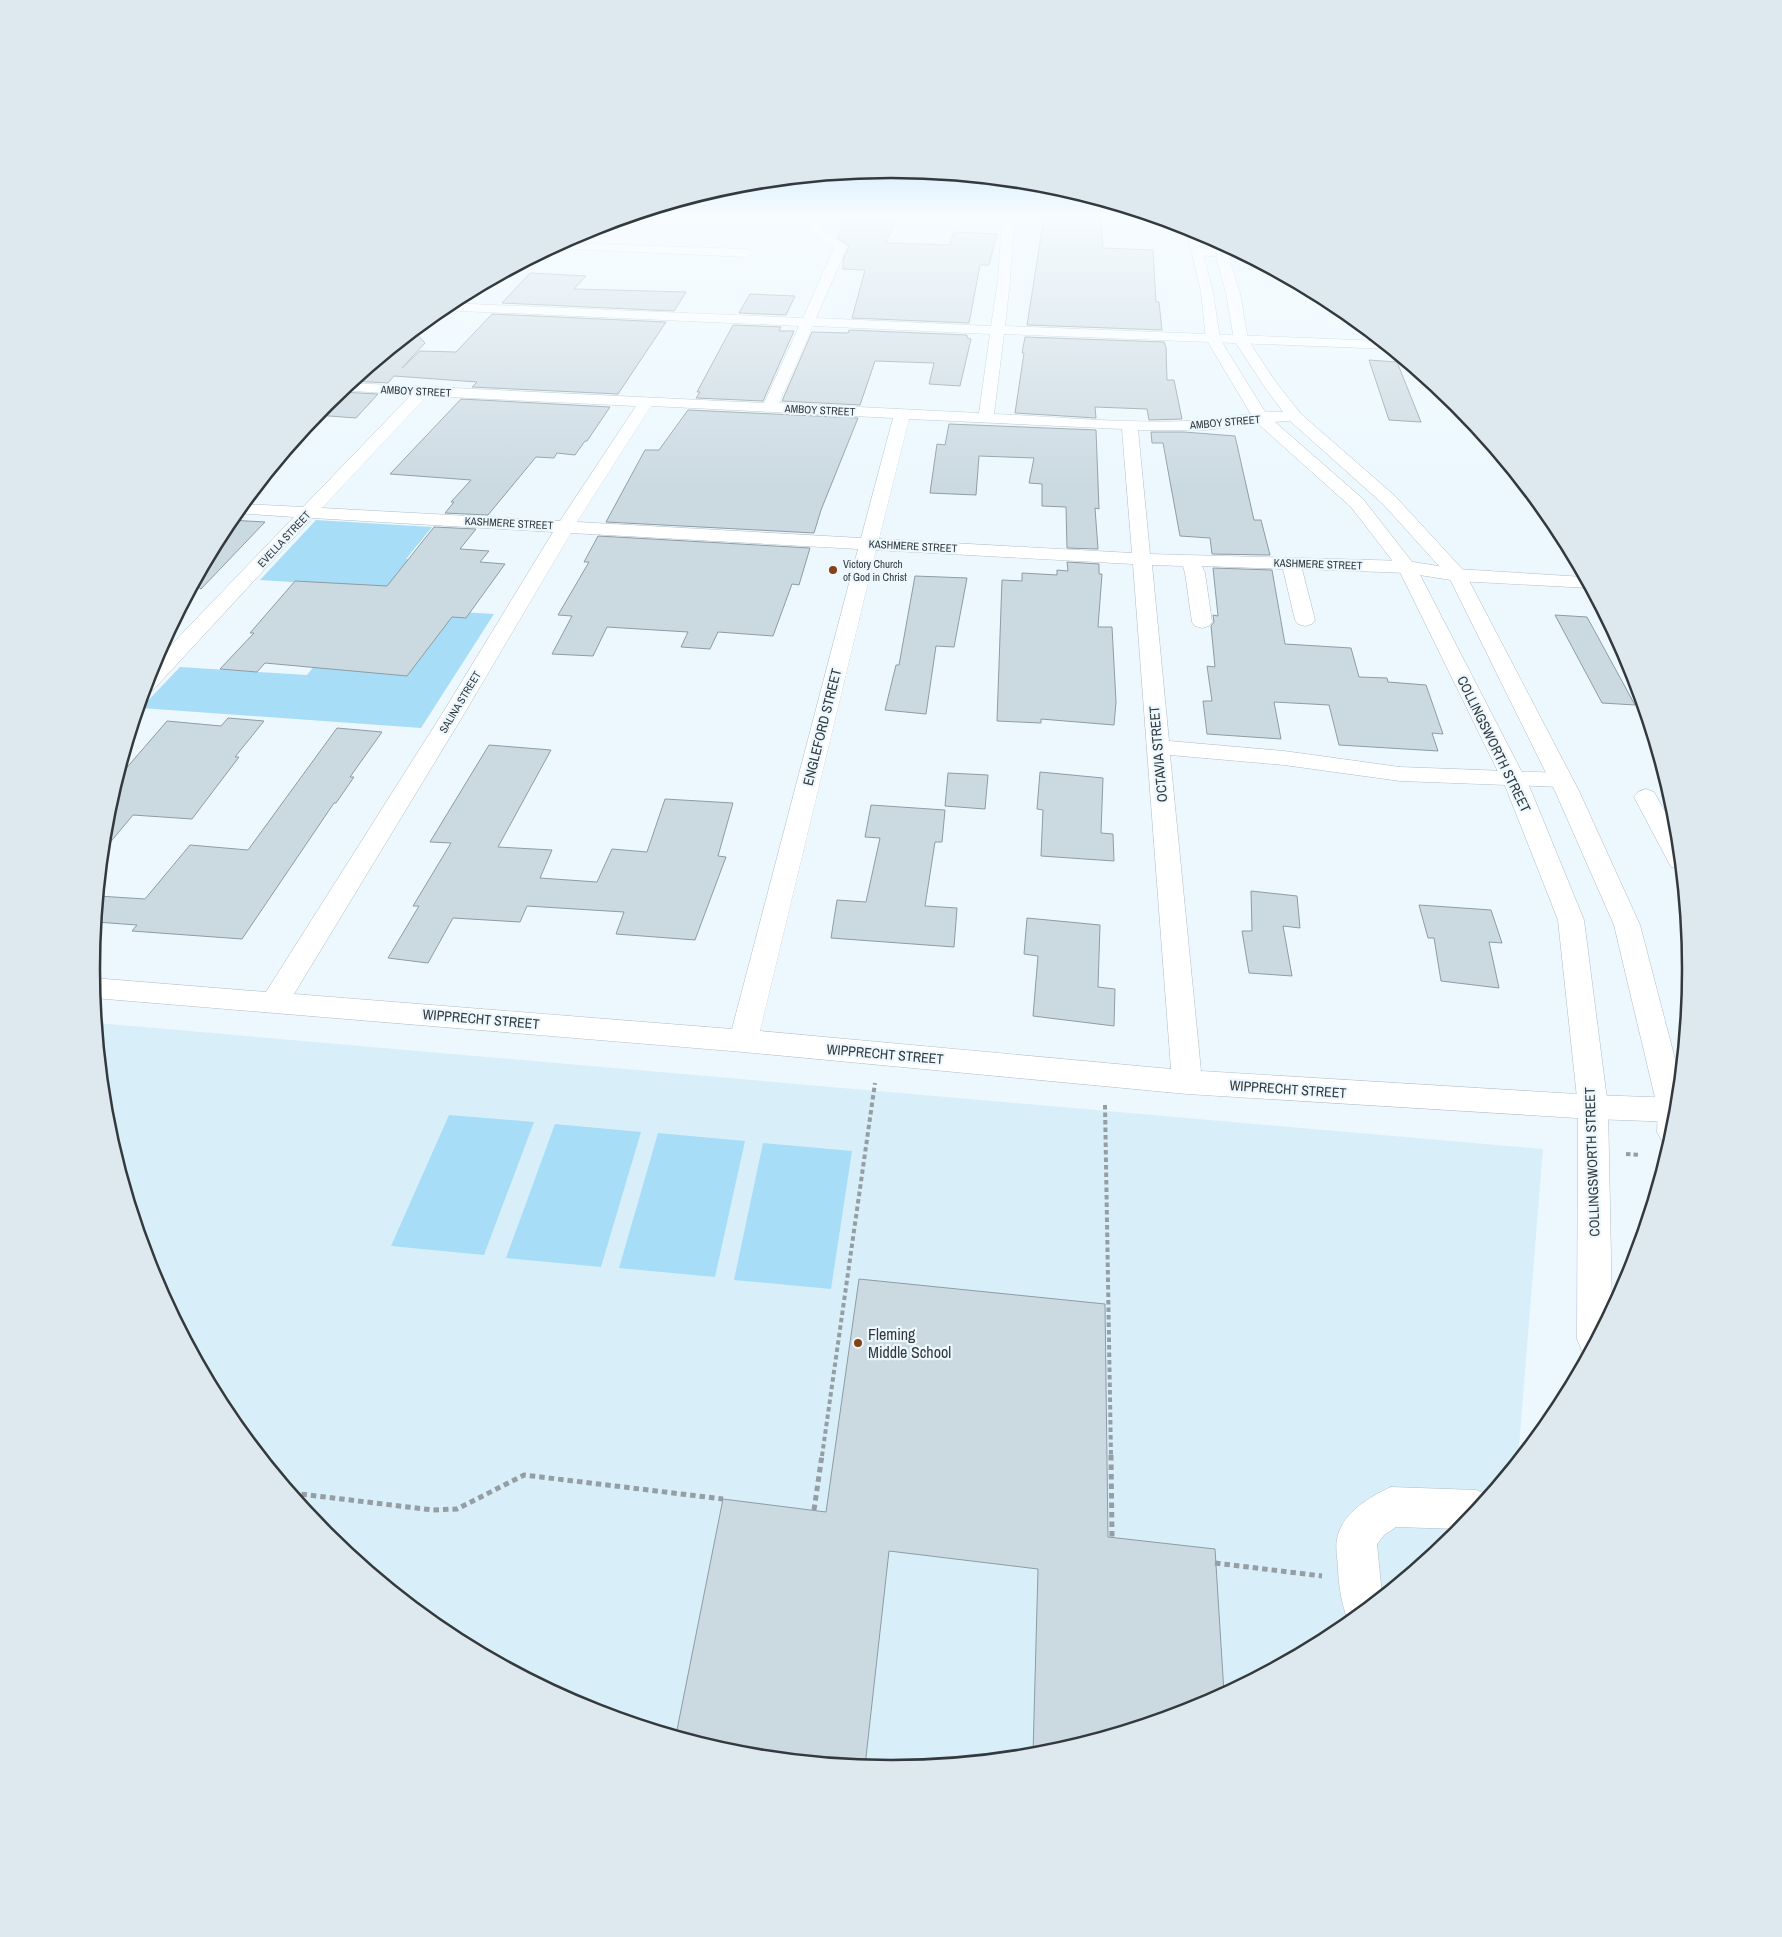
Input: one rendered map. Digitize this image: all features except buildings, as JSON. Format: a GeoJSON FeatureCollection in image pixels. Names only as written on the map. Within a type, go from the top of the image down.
{"type":"FeatureCollection","features":[{"type":"Feature","properties":{"kind":"street"},"geometry":{"type":"LineString","coordinates":[[770,407],[815,307]]}},
{"type":"Feature","properties":{"kind":"street"},"geometry":{"type":"LineString","coordinates":[[986,417],[1001,307]]}},
{"type":"Feature","properties":{"kind":"street","name":"COLLINGSWORTH STREET"},"geometry":{"type":"LineString","coordinates":[[1209,307],[1213,339],[1261,418],[1357,503],[1407,567],[1513,779],[1571,920],[1593,1107],[1595,1328]]}},
{"type":"Feature","properties":{"kind":"street"},"geometry":{"type":"LineString","coordinates":[[1236,307],[1242,340],[1269,383],[1295,417],[1389,500],[1457,575],[1561,780],[1627,925],[1670,1102]]}},
{"type":"Feature","properties":{"kind":"street"},"geometry":{"type":"LineString","coordinates":[[457,308],[1379,346]]}},
{"type":"Feature","properties":{"kind":"street","name":"AMBOY STREET"},"geometry":{"type":"LineString","coordinates":[[355,388],[1130,425],[1205,426],[1261,418],[1295,417]]}},
{"type":"Feature","properties":{"kind":"street","name":"EVELLA STREET"},"geometry":{"type":"LineString","coordinates":[[158,671],[422,392]]}},
{"type":"Feature","properties":{"kind":"street","name":"SALINA STREET"},"geometry":{"type":"LineString","coordinates":[[275,1001],[453,714],[565,527],[646,402]]}},
{"type":"Feature","properties":{"kind":"street","name":"ENGLEFORD STREET"},"geometry":{"type":"LineString","coordinates":[[743,1041],[902,414]]}},
{"type":"Feature","properties":{"kind":"street","name":"OCTAVIA STREET"},"geometry":{"type":"LineString","coordinates":[[1130,425],[1187,1082]]}},
{"type":"Feature","properties":{"kind":"street","name":"KASHMERE STREET"},"geometry":{"type":"LineString","coordinates":[[247,509],[1142,559],[1407,567],[1457,575],[1581,582]]}},
{"type":"Feature","properties":{"kind":"street"},"geometry":{"type":"LineString","coordinates":[[1190,561],[1195,573],[1202,622]]}},
{"type":"Feature","properties":{"kind":"street"},"geometry":{"type":"LineString","coordinates":[[1291,564],[1305,620]]}},
{"type":"Feature","properties":{"kind":"street"},"geometry":{"type":"LineString","coordinates":[[1158,746],[1284,758],[1400,774],[1561,780]]}},
{"type":"Feature","properties":{"kind":"street"},"geometry":{"type":"LineString","coordinates":[[1646,797],[1672,846]]}},
{"type":"Feature","properties":{"kind":"street","name":"WIPPRECHT STREET"},"geometry":{"type":"LineString","coordinates":[[101,989],[275,1001],[743,1041],[1187,1082],[1593,1107],[1668,1116]]}},
{"type":"Feature","properties":{"kind":"street"},"geometry":{"type":"LineString","coordinates":[[1361,1596],[1357,1539],[1370,1521],[1391,1507],[1467,1510]]}},
{"type":"Feature","properties":{"kind":"path"},"geometry":{"type":"LineString","coordinates":[[814,1510],[880,1053]]}},
{"type":"Feature","properties":{"kind":"path"},"geometry":{"type":"LineString","coordinates":[[1104,1074],[1112,1537]]}},
{"type":"Feature","properties":{"kind":"path"},"geometry":{"type":"LineString","coordinates":[[1626,1154],[1640,1155]]}},
{"type":"Feature","properties":{"kind":"path"},"geometry":{"type":"LineString","coordinates":[[300,1494],[433,1510],[457,1508],[524,1475],[723,1499]]}},
{"type":"Feature","properties":{"kind":"path"},"geometry":{"type":"LineString","coordinates":[[1216,1563],[1361,1596]]}},
{"type":"Feature","properties":{"kind":"shaded area"},"geometry":{"type":"Polygon","coordinates":[[[316,520],[432,527],[406,559],[440,562],[419,590],[260,580],[316,520]]]}},
{"type":"Feature","properties":{"kind":"shaded area"},"geometry":{"type":"Polygon","coordinates":[[[362,606],[494,614],[421,728],[144,708],[146,702],[180,667],[307,675],[362,606]]]}},
{"type":"Feature","properties":{"kind":"shaded area","name":"Fleming Middle School"},"geometry":{"type":"Polygon","coordinates":[[[102,1023],[1543,1149],[1519,1450],[1486,1490],[1413,1563],[1373,1596],[1286,1654],[1241,1678],[1145,1718],[1096,1733],[994,1753],[943,1758],[891,1760],[839,1758],[788,1753],[686,1733],[637,1718],[541,1678],[495,1654],[409,1596],[369,1563],[332,1528],[296,1490],[263,1450],[233,1408],[206,1364],[160,1271],[142,1223],[115,1123],[102,1023]]]}},
{"type":"Feature","properties":{"kind":"shaded area"},"geometry":{"type":"Polygon","coordinates":[[[449,1115],[534,1122],[484,1255],[391,1246],[449,1115]]]}},
{"type":"Feature","properties":{"kind":"shaded area"},"geometry":{"type":"Polygon","coordinates":[[[555,1124],[641,1132],[601,1267],[506,1258],[555,1124]]]}},
{"type":"Feature","properties":{"kind":"shaded area"},"geometry":{"type":"Polygon","coordinates":[[[658,1133],[745,1141],[715,1277],[619,1268],[658,1133]]]}},
{"type":"Feature","properties":{"kind":"shaded area"},"geometry":{"type":"Polygon","coordinates":[[[763,1143],[852,1151],[831,1289],[734,1280],[763,1143]]]}},
{"type":"Feature","properties":{"kind":"place","name":"Victory Church of God in Christ"},"geometry":{"type":"Point","coordinates":[833,570]}},
{"type":"Feature","properties":{"kind":"place","name":"Fleming Middle School"},"geometry":{"type":"Point","coordinates":[858,1343]}}]}
